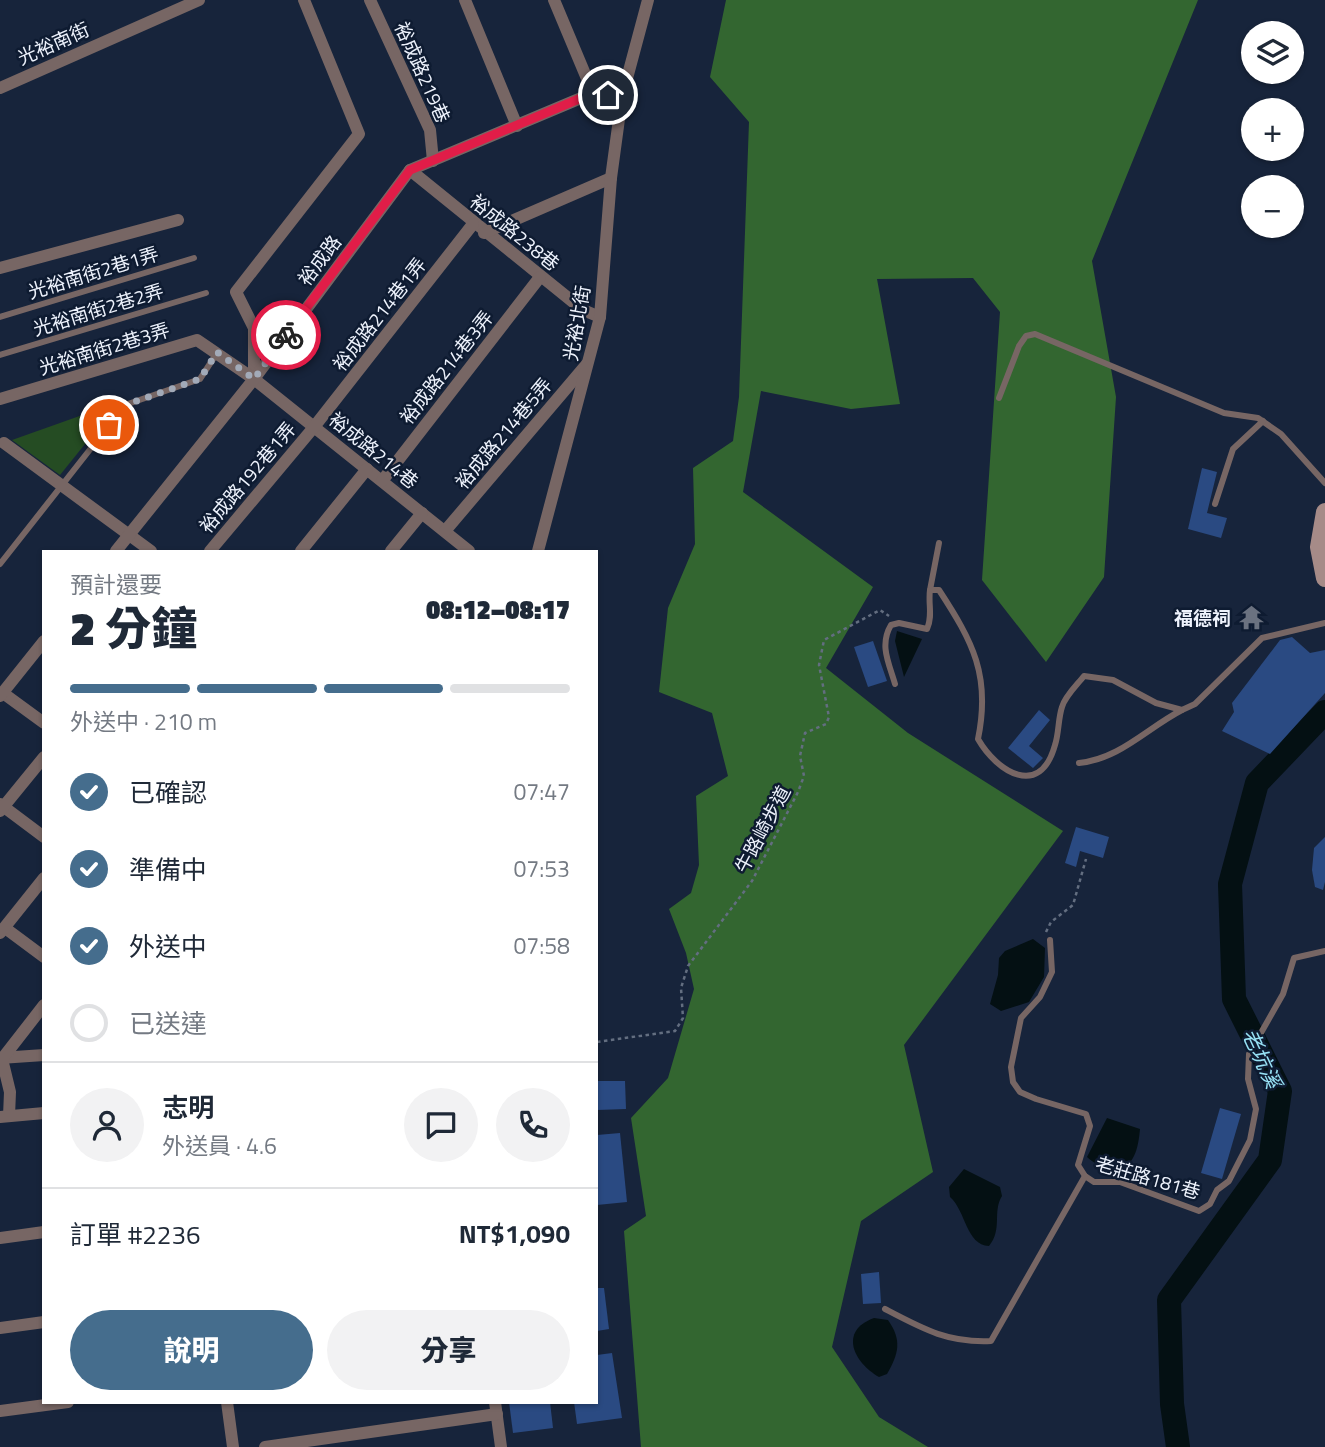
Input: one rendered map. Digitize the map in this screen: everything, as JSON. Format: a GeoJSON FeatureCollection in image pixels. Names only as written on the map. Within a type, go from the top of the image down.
{"type":"FeatureCollection","features":[{"type":"Feature","properties":{"kind":"street","name":"光裕南街"},"geometry":{"type":"LineString","coordinates":[[0,88],[199,0]]}},
{"type":"Feature","properties":{"kind":"street"},"geometry":{"type":"LineString","coordinates":[[254,379],[254,328],[236,292],[359,134],[304,0]]}},
{"type":"Feature","properties":{"kind":"street","name":"裕成路219巷"},"geometry":{"type":"LineString","coordinates":[[370,0],[430,131],[433,161]]}},
{"type":"Feature","properties":{"kind":"street"},"geometry":{"type":"LineString","coordinates":[[465,0],[517,126]]}},
{"type":"Feature","properties":{"kind":"street"},"geometry":{"type":"LineString","coordinates":[[554,0],[593,93]]}},
{"type":"Feature","properties":{"kind":"street"},"geometry":{"type":"LineString","coordinates":[[410,170],[593,93],[622,97],[645,3]]}},
{"type":"Feature","properties":{"kind":"street","name":"光裕北街"},"geometry":{"type":"LineString","coordinates":[[538,550],[600,317],[611,178],[622,97]]}},
{"type":"Feature","properties":{"kind":"street","name":"裕成路"},"geometry":{"type":"LineString","coordinates":[[117,550],[254,379],[410,170]]}},
{"type":"Feature","properties":{"kind":"street","name":"裕成路238巷"},"geometry":{"type":"LineString","coordinates":[[410,170],[540,277],[583,310],[600,317]]}},
{"type":"Feature","properties":{"kind":"street"},"geometry":{"type":"LineString","coordinates":[[484,233],[611,178]]}},
{"type":"Feature","properties":{"kind":"street"},"geometry":{"type":"LineString","coordinates":[[0,268],[178,220]]}},
{"type":"Feature","properties":{"kind":"street","name":"裕成路214巷1弄"},"geometry":{"type":"LineString","coordinates":[[314,427],[474,224]]}},
{"type":"Feature","properties":{"kind":"street","name":"裕成路214巷3弄"},"geometry":{"type":"LineString","coordinates":[[382,481],[540,277]]}},
{"type":"Feature","properties":{"kind":"street","name":"光裕南街2巷3弄"},"geometry":{"type":"LineString","coordinates":[[0,399],[197,340],[217,352]]}},
{"type":"Feature","properties":{"kind":"street","name":"裕成路214巷"},"geometry":{"type":"LineString","coordinates":[[217,352],[468,550]]}},
{"type":"Feature","properties":{"kind":"street","name":"裕成路214巷5弄"},"geometry":{"type":"LineString","coordinates":[[445,531],[590,360]]}},
{"type":"Feature","properties":{"kind":"street","name":"裕成路192巷1弄"},"geometry":{"type":"LineString","coordinates":[[211,550],[314,427]]}},
{"type":"Feature","properties":{"kind":"street"},"geometry":{"type":"LineString","coordinates":[[2,446],[149,550]]}},
{"type":"Feature","properties":{"kind":"street"},"geometry":{"type":"LineString","coordinates":[[302,550],[367,469]]}},
{"type":"Feature","properties":{"kind":"street"},"geometry":{"type":"LineString","coordinates":[[1325,512],[1319,547],[1325,578]]}},
{"type":"Feature","properties":{"kind":"street"},"geometry":{"type":"LineString","coordinates":[[392,550],[422,513]]}},
{"type":"Feature","properties":{"kind":"street"},"geometry":{"type":"LineString","coordinates":[[42,643],[1,694],[42,722]]}},
{"type":"Feature","properties":{"kind":"street"},"geometry":{"type":"LineString","coordinates":[[42,759],[1,807],[42,836]]}},
{"type":"Feature","properties":{"kind":"street"},"geometry":{"type":"LineString","coordinates":[[42,881],[2,931],[42,956]]}},
{"type":"Feature","properties":{"kind":"street"},"geometry":{"type":"LineString","coordinates":[[1,1059],[42,1008]]}},
{"type":"Feature","properties":{"kind":"street"},"geometry":{"type":"LineString","coordinates":[[1,1059],[42,1055]]}},
{"type":"Feature","properties":{"kind":"street"},"geometry":{"type":"LineString","coordinates":[[1,1059],[10,1092],[5,1117],[42,1113]]}},
{"type":"Feature","properties":{"kind":"street"},"geometry":{"type":"LineString","coordinates":[[0,1238],[42,1232]]}},
{"type":"Feature","properties":{"kind":"street"},"geometry":{"type":"LineString","coordinates":[[0,1328],[42,1322]]}},
{"type":"Feature","properties":{"kind":"street"},"geometry":{"type":"LineString","coordinates":[[0,1412],[54,1404]]}},
{"type":"Feature","properties":{"kind":"street"},"geometry":{"type":"LineString","coordinates":[[228,1404],[233,1447]]}},
{"type":"Feature","properties":{"kind":"street"},"geometry":{"type":"LineString","coordinates":[[265,1447],[496,1408],[502,1447]]}},
{"type":"Feature","properties":{"kind":"lane","name":"光裕南街2巷1弄"},"geometry":{"type":"LineString","coordinates":[[0,317],[194,258]]}},
{"type":"Feature","properties":{"kind":"lane","name":"光裕南街2巷2弄"},"geometry":{"type":"LineString","coordinates":[[0,355],[206,293]]}},
{"type":"Feature","properties":{"kind":"lane"},"geometry":{"type":"LineString","coordinates":[[999,398],[1018,346],[1026,336],[1035,334],[1224,413],[1263,421],[1281,434],[1325,484]]}},
{"type":"Feature","properties":{"kind":"lane"},"geometry":{"type":"LineString","coordinates":[[0,564],[125,405],[200,379],[217,352]]}},
{"type":"Feature","properties":{"kind":"lane"},"geometry":{"type":"LineString","coordinates":[[1215,504],[1233,449],[1263,421]]}},
{"type":"Feature","properties":{"kind":"lane"},"geometry":{"type":"LineString","coordinates":[[895,684],[884,644],[886,634],[895,624],[927,629],[931,619],[928,603],[939,543]]}},
{"type":"Feature","properties":{"kind":"lane"},"geometry":{"type":"LineString","coordinates":[[930,590],[939,590],[974,648],[984,708],[978,739],[989,758],[1002,769],[1022,777],[1038,772],[1055,747],[1062,705],[1084,676],[1113,680],[1156,703],[1182,710]]}},
{"type":"Feature","properties":{"kind":"lane"},"geometry":{"type":"LineString","coordinates":[[1079,763],[1111,755],[1133,743],[1156,723],[1195,704],[1262,638],[1325,623]]}},
{"type":"Feature","properties":{"kind":"lane","name":"老莊路181巷"},"geometry":{"type":"LineString","coordinates":[[1050,940],[1052,972],[1040,997],[1021,1018],[1011,1067],[1013,1082],[1020,1092],[1086,1114],[1090,1126],[1078,1165],[1085,1176],[1103,1184],[1120,1182],[1199,1211],[1210,1205],[1217,1190],[1229,1181],[1242,1162],[1251,1140],[1256,1108],[1248,1079],[1250,1054],[1283,994],[1294,958],[1325,951]]}},
{"type":"Feature","properties":{"kind":"lane"},"geometry":{"type":"LineString","coordinates":[[886,1309],[936,1334],[962,1342],[991,1341],[1085,1176]]}},
{"type":"Feature","properties":{"kind":"path","name":"牛路崎步道"},"geometry":{"type":"LineString","coordinates":[[598,1042],[675,1031],[682,1018],[681,988],[688,966],[752,881],[804,776],[800,756],[805,733],[826,724],[829,717],[819,665],[824,640],[880,610],[895,624]]}},
{"type":"Feature","properties":{"kind":"path"},"geometry":{"type":"LineString","coordinates":[[1050,940],[1046,930],[1051,922],[1073,905],[1086,859]]}},
{"type":"Feature","properties":{"kind":"green space"},"geometry":{"type":"Polygon","coordinates":[[[726,0],[1198,0],[1092,261],[1116,397],[1104,577],[1046,662],[982,580],[1000,312],[973,278],[877,279],[900,404],[851,409],[761,391],[743,492],[873,587],[826,668],[908,733],[1063,831],[904,1045],[933,1172],[861,1221],[832,1347],[879,1417],[928,1447],[641,1447],[624,1231],[646,1216],[631,1118],[668,1078],[694,989],[686,953],[669,909],[691,893],[699,865],[696,796],[728,776],[712,713],[659,692],[668,608],[695,544],[693,468],[733,441],[739,397],[749,122],[710,77],[726,0]]]}},
{"type":"Feature","properties":{"kind":"green space"},"geometry":{"type":"Polygon","coordinates":[[[119,402],[60,475],[12,440],[119,402]]]}},
{"type":"Feature","properties":{"kind":"shaded area"},"geometry":{"type":"Polygon","coordinates":[[[897,631],[922,639],[904,677],[895,641],[897,631]]]}},
{"type":"Feature","properties":{"kind":"shaded area"},"geometry":{"type":"Polygon","coordinates":[[[1033,939],[1045,948],[1044,977],[1029,1002],[1001,1011],[990,1004],[998,975],[999,958],[1005,951],[1033,939]]]}},
{"type":"Feature","properties":{"kind":"shaded area"},"geometry":{"type":"Polygon","coordinates":[[[1107,1118],[1140,1129],[1136,1153],[1123,1167],[1104,1166],[1087,1157],[1107,1118]]]}},
{"type":"Feature","properties":{"kind":"shaded area"},"geometry":{"type":"Polygon","coordinates":[[[964,1169],[1000,1187],[1002,1196],[996,1233],[989,1246],[975,1240],[950,1197],[949,1187],[964,1169]]]}},
{"type":"Feature","properties":{"kind":"shaded area"},"geometry":{"type":"Polygon","coordinates":[[[874,1318],[888,1320],[897,1340],[891,1366],[887,1374],[879,1377],[857,1356],[853,1339],[863,1324],[874,1318]]]}},
{"type":"Feature","properties":{"kind":"building"},"geometry":{"type":"Polygon","coordinates":[[[1202,468],[1217,472],[1207,513],[1227,518],[1221,538],[1188,529],[1202,468]]]}},
{"type":"Feature","properties":{"kind":"building"},"geometry":{"type":"Polygon","coordinates":[[[1292,637],[1310,653],[1325,650],[1325,693],[1270,754],[1222,731],[1234,712],[1232,703],[1280,640],[1292,637]]]}},
{"type":"Feature","properties":{"kind":"building"},"geometry":{"type":"Polygon","coordinates":[[[873,641],[887,681],[868,687],[854,647],[873,641]]]}},
{"type":"Feature","properties":{"kind":"building"},"geometry":{"type":"Polygon","coordinates":[[[1039,710],[1050,720],[1029,746],[1043,758],[1033,768],[1008,748],[1039,710]]]}},
{"type":"Feature","properties":{"kind":"building"},"geometry":{"type":"Polygon","coordinates":[[[1076,827],[1109,837],[1103,858],[1080,851],[1076,867],[1065,863],[1076,827]]]}},
{"type":"Feature","properties":{"kind":"building"},"geometry":{"type":"Polygon","coordinates":[[[1325,837],[1323,890],[1315,887],[1312,870],[1314,848],[1325,837]]]}},
{"type":"Feature","properties":{"kind":"building"},"geometry":{"type":"Polygon","coordinates":[[[598,1081],[625,1081],[626,1109],[598,1110],[598,1081]]]}},
{"type":"Feature","properties":{"kind":"building"},"geometry":{"type":"Polygon","coordinates":[[[1220,1108],[1241,1114],[1222,1179],[1201,1173],[1220,1108]]]}},
{"type":"Feature","properties":{"kind":"building"},"geometry":{"type":"Polygon","coordinates":[[[620,1133],[627,1202],[598,1205],[598,1135],[620,1133]]]}},
{"type":"Feature","properties":{"kind":"building"},"geometry":{"type":"Polygon","coordinates":[[[879,1272],[881,1303],[863,1304],[861,1274],[879,1272]]]}},
{"type":"Feature","properties":{"kind":"building"},"geometry":{"type":"Polygon","coordinates":[[[598,1288],[604,1288],[609,1329],[598,1331],[598,1288]]]}},
{"type":"Feature","properties":{"kind":"building"},"geometry":{"type":"Polygon","coordinates":[[[612,1353],[622,1418],[577,1424],[574,1404],[598,1404],[598,1355],[612,1353]]]}},
{"type":"Feature","properties":{"kind":"building"},"geometry":{"type":"Polygon","coordinates":[[[509,1404],[550,1404],[553,1428],[513,1433],[509,1404]]]}},
{"type":"Feature","properties":{"kind":"waterway","name":"老坑溪"},"geometry":{"type":"LineString","coordinates":[[1178,1447],[1172,1404],[1169,1300],[1270,1160],[1280,1091],[1234,999],[1230,884],[1257,783],[1325,712]]}},
{"type":"Feature","properties":{"kind":"way so far"},"geometry":{"type":"LineString","coordinates":[[109,425],[125,405],[200,379],[217,352],[254,379],[286,335]]}},
{"type":"Feature","properties":{"kind":"place","name":"福德祠"},"geometry":{"type":"Point","coordinates":[1251,617]}},
{"type":"Feature","properties":{"kind":"route"},"geometry":{"type":"LineString","coordinates":[[286,335],[410,170],[593,93],[608,95]]}}]}
